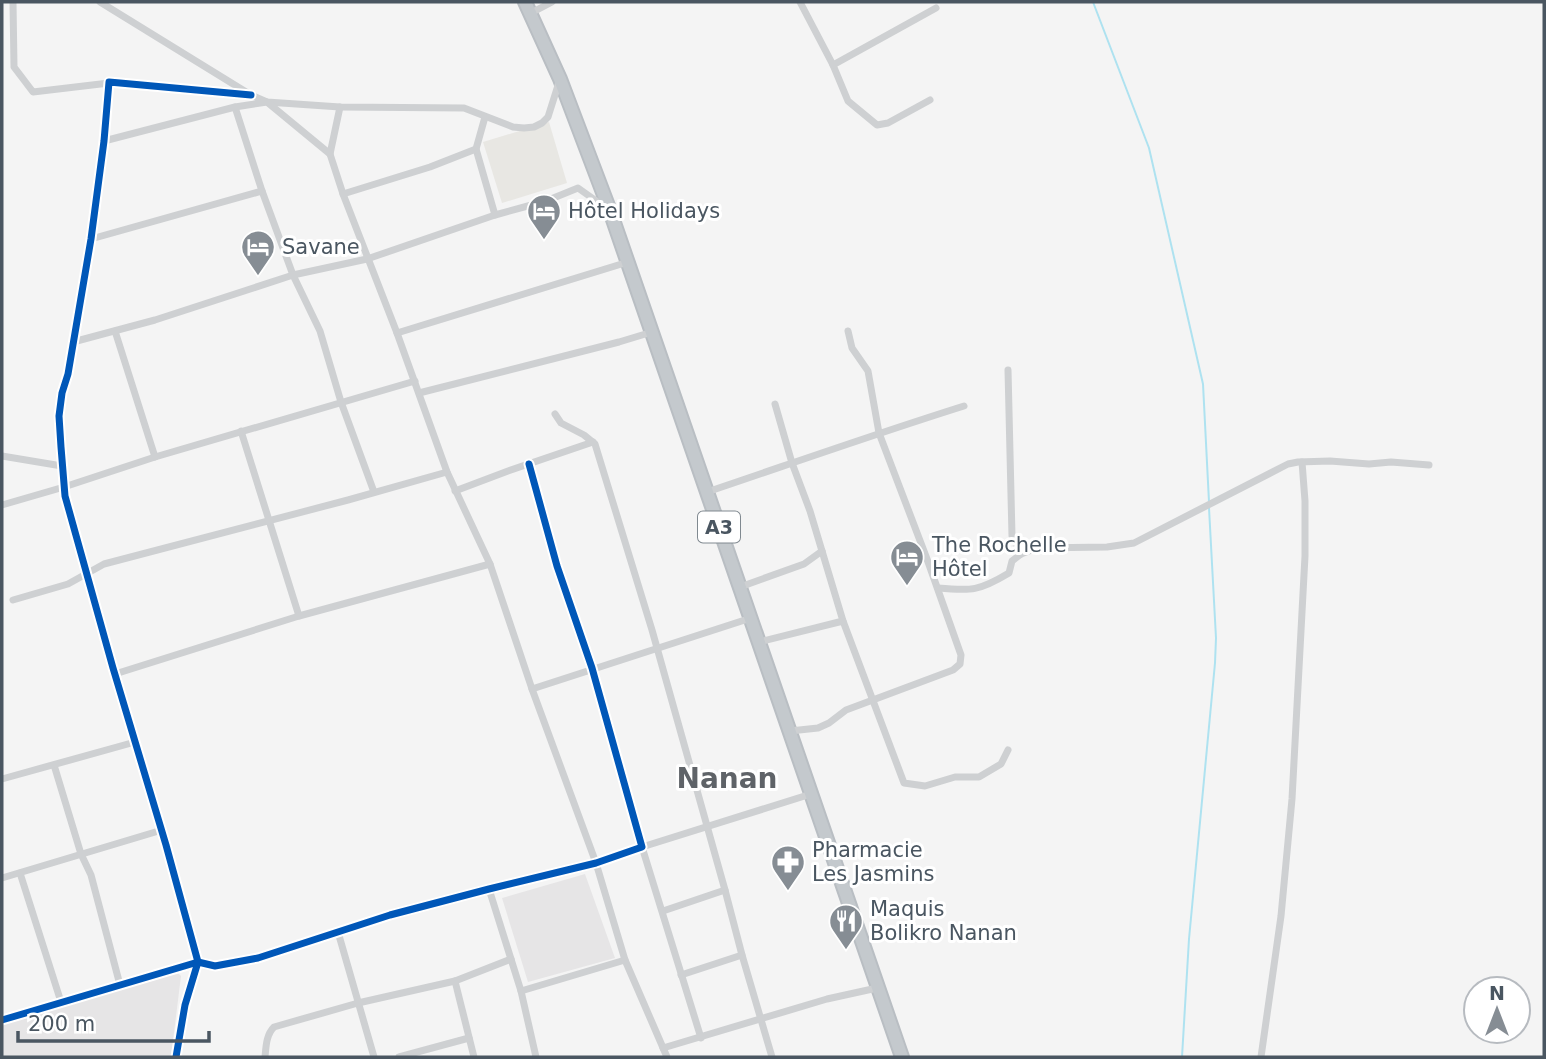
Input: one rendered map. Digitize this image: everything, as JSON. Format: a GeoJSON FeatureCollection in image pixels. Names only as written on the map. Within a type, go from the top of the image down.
{"type":"FeatureCollection","features":[{"type":"Feature","properties":{"kind":"highway","name":"A3"},"geometry":{"type":"LineString","coordinates":[[528,8],[560,79],[610,211],[902,1057]]}},
{"type":"Feature","properties":{"kind":"street"},"geometry":{"type":"LineString","coordinates":[[13,2],[14,67],[33,92],[109,83],[251,95]]}},
{"type":"Feature","properties":{"kind":"street"},"geometry":{"type":"LineString","coordinates":[[100,2],[251,95],[267,102],[330,154]]}},
{"type":"Feature","properties":{"kind":"street"},"geometry":{"type":"LineString","coordinates":[[528,8],[552,2]]}},
{"type":"Feature","properties":{"kind":"street"},"geometry":{"type":"LineString","coordinates":[[800,2],[833,65],[848,101],[877,125],[888,123],[930,100]]}},
{"type":"Feature","properties":{"kind":"street"},"geometry":{"type":"LineString","coordinates":[[833,65],[936,8]]}},
{"type":"Feature","properties":{"kind":"street"},"geometry":{"type":"LineString","coordinates":[[104,141],[235,107],[267,102],[340,107],[464,108],[513,127],[534,127],[548,117],[560,79]]}},
{"type":"Feature","properties":{"kind":"street"},"geometry":{"type":"LineString","coordinates":[[109,83],[91,239],[59,416],[62,466],[65,496],[86,573],[198,962],[185,1005],[176,1057]]}},
{"type":"Feature","properties":{"kind":"street"},"geometry":{"type":"LineString","coordinates":[[235,107],[293,275],[320,331],[341,402],[374,492]]}},
{"type":"Feature","properties":{"kind":"street"},"geometry":{"type":"LineString","coordinates":[[340,107],[330,154],[343,194],[397,332],[447,472],[490,564],[532,689],[596,863],[625,960],[667,1057]]}},
{"type":"Feature","properties":{"kind":"street"},"geometry":{"type":"LineString","coordinates":[[485,117],[475,149],[495,215]]}},
{"type":"Feature","properties":{"kind":"street"},"geometry":{"type":"LineString","coordinates":[[343,194],[430,167],[475,149]]}},
{"type":"Feature","properties":{"kind":"street"},"geometry":{"type":"LineString","coordinates":[[73,342],[293,275],[368,259],[578,188],[610,211]]}},
{"type":"Feature","properties":{"kind":"street"},"geometry":{"type":"LineString","coordinates":[[91,239],[262,191]]}},
{"type":"Feature","properties":{"kind":"street"},"geometry":{"type":"LineString","coordinates":[[397,332],[628,262]]}},
{"type":"Feature","properties":{"kind":"street"},"geometry":{"type":"LineString","coordinates":[[115,331],[155,457]]}},
{"type":"Feature","properties":{"kind":"street"},"geometry":{"type":"LineString","coordinates":[[790,731],[818,728],[830,723],[846,710],[953,670],[960,664],[961,655],[879,433],[867,371],[852,348],[848,331]]}},
{"type":"Feature","properties":{"kind":"street"},"geometry":{"type":"LineString","coordinates":[[418,393],[652,332]]}},
{"type":"Feature","properties":{"kind":"street"},"geometry":{"type":"LineString","coordinates":[[1008,370],[1012,536],[1021,554]]}},
{"type":"Feature","properties":{"kind":"street"},"geometry":{"type":"LineString","coordinates":[[2,505],[241,431],[415,381]]}},
{"type":"Feature","properties":{"kind":"street"},"geometry":{"type":"LineString","coordinates":[[775,404],[843,621],[904,783],[925,786],[955,777],[979,778],[1001,764],[1008,750]]}},
{"type":"Feature","properties":{"kind":"street"},"geometry":{"type":"LineString","coordinates":[[707,492],[964,406]]}},
{"type":"Feature","properties":{"kind":"street"},"geometry":{"type":"LineString","coordinates":[[555,414],[561,423],[595,444],[657,649],[772,1057]]}},
{"type":"Feature","properties":{"kind":"street"},"geometry":{"type":"LineString","coordinates":[[241,431],[299,616]]}},
{"type":"Feature","properties":{"kind":"street"},"geometry":{"type":"LineString","coordinates":[[455,491],[593,442]]}},
{"type":"Feature","properties":{"kind":"street"},"geometry":{"type":"LineString","coordinates":[[2,456],[62,466]]}},
{"type":"Feature","properties":{"kind":"street"},"geometry":{"type":"LineString","coordinates":[[937,587],[969,590],[990,584],[1009,572],[1012,561],[1021,554],[1037,548],[1107,547],[1134,543],[1289,464],[1330,461],[1429,465]]}},
{"type":"Feature","properties":{"kind":"street"},"geometry":{"type":"LineString","coordinates":[[1261,1057],[1281,916],[1292,799],[1305,556],[1302,462]]}},
{"type":"Feature","properties":{"kind":"street"},"geometry":{"type":"LineString","coordinates":[[528,464],[557,566],[592,668],[642,846],[701,1038]]}},
{"type":"Feature","properties":{"kind":"street"},"geometry":{"type":"LineString","coordinates":[[13,600],[68,584],[104,564],[447,472]]}},
{"type":"Feature","properties":{"kind":"street"},"geometry":{"type":"LineString","coordinates":[[740,587],[804,564],[822,551]]}},
{"type":"Feature","properties":{"kind":"street"},"geometry":{"type":"LineString","coordinates":[[115,674],[299,616],[490,564]]}},
{"type":"Feature","properties":{"kind":"street"},"geometry":{"type":"LineString","coordinates":[[532,689],[751,618]]}},
{"type":"Feature","properties":{"kind":"street"},"geometry":{"type":"LineString","coordinates":[[759,642],[843,621]]}},
{"type":"Feature","properties":{"kind":"street"},"geometry":{"type":"LineString","coordinates":[[2,779],[135,742]]}},
{"type":"Feature","properties":{"kind":"street"},"geometry":{"type":"LineString","coordinates":[[54,765],[81,855],[91,876],[120,985]]}},
{"type":"Feature","properties":{"kind":"street"},"geometry":{"type":"LineString","coordinates":[[2,1020],[198,962],[215,966],[258,958],[390,915],[596,863],[707,825],[811,794]]}},
{"type":"Feature","properties":{"kind":"street"},"geometry":{"type":"LineString","coordinates":[[2,878],[162,830]]}},
{"type":"Feature","properties":{"kind":"street"},"geometry":{"type":"LineString","coordinates":[[20,873],[61,1002]]}},
{"type":"Feature","properties":{"kind":"street"},"geometry":{"type":"LineString","coordinates":[[489,889],[521,991],[536,1057]]}},
{"type":"Feature","properties":{"kind":"street"},"geometry":{"type":"LineString","coordinates":[[663,911],[725,890]]}},
{"type":"Feature","properties":{"kind":"street"},"geometry":{"type":"LineString","coordinates":[[338,932],[374,1057]]}},
{"type":"Feature","properties":{"kind":"street"},"geometry":{"type":"LineString","coordinates":[[681,975],[742,955]]}},
{"type":"Feature","properties":{"kind":"street"},"geometry":{"type":"LineString","coordinates":[[265,1057],[268,1038],[274,1027],[358,1003],[455,981],[511,959]]}},
{"type":"Feature","properties":{"kind":"street"},"geometry":{"type":"LineString","coordinates":[[521,991],[625,960]]}},
{"type":"Feature","properties":{"kind":"street"},"geometry":{"type":"LineString","coordinates":[[455,981],[474,1057]]}},
{"type":"Feature","properties":{"kind":"street"},"geometry":{"type":"LineString","coordinates":[[663,1048],[827,999],[877,988]]}},
{"type":"Feature","properties":{"kind":"street"},"geometry":{"type":"LineString","coordinates":[[399,1057],[469,1038]]}},
{"type":"Feature","properties":{"kind":"shaded area"},"geometry":{"type":"Polygon","coordinates":[[[549,122],[567,183],[502,203],[483,142],[549,122]]]}},
{"type":"Feature","properties":{"kind":"shaded area"},"geometry":{"type":"Polygon","coordinates":[[[585,874],[615,958],[528,982],[502,898],[585,874]]]}},
{"type":"Feature","properties":{"kind":"shaded area"},"geometry":{"type":"Polygon","coordinates":[[[178,973],[181,976],[171,1057],[2,1057],[2,1025],[178,973]]]}},
{"type":"Feature","properties":{"kind":"waterway"},"geometry":{"type":"LineString","coordinates":[[1093,2],[1149,148],[1203,384],[1209,502]]}},
{"type":"Feature","properties":{"kind":"waterway"},"geometry":{"type":"LineString","coordinates":[[1182,1057],[1189,939],[1215,663],[1209,508]]}},
{"type":"Feature","properties":{"kind":"cycle path"},"geometry":{"type":"LineString","coordinates":[[176,1057],[185,1005],[198,962],[65,496],[59,416],[91,239],[109,82],[251,95]]}},
{"type":"Feature","properties":{"kind":"cycle path"},"geometry":{"type":"LineString","coordinates":[[2,1020],[198,962],[215,966],[258,958],[390,915],[596,863],[642,847],[592,668],[557,566],[529,464]]}},
{"type":"Feature","properties":{"kind":"place","name":"Hôtel Holidays"},"geometry":{"type":"Point","coordinates":[544,241]}},
{"type":"Feature","properties":{"kind":"place","name":"Savane"},"geometry":{"type":"Point","coordinates":[258,277]}},
{"type":"Feature","properties":{"kind":"place","name":"The Rochelle Hôtel"},"geometry":{"type":"Point","coordinates":[907,587]}},
{"type":"Feature","properties":{"kind":"place","name":"Pharmacie Les Jasmins"},"geometry":{"type":"Point","coordinates":[788,892]}},
{"type":"Feature","properties":{"kind":"place","name":"Maquis Bolikro Nanan"},"geometry":{"type":"Point","coordinates":[846,951]}},
{"type":"Feature","properties":{"kind":"district","name":"Nanan"},"geometry":{"type":"Point","coordinates":[727,778]}}]}
